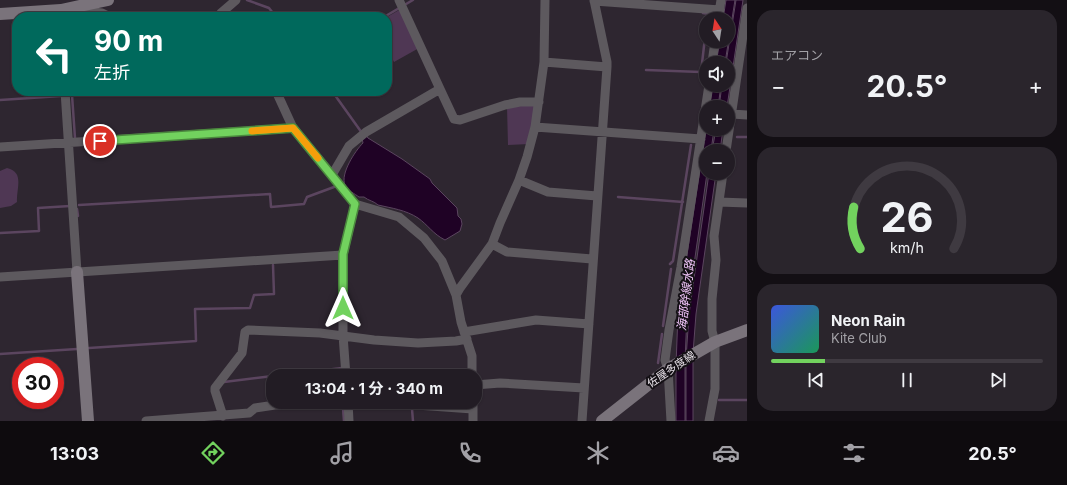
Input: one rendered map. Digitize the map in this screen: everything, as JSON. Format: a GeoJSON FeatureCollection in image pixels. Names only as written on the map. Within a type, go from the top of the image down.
{"type":"FeatureCollection","features":[{"type":"Feature","properties":{"kind":"street"},"geometry":{"type":"LineString","coordinates":[[66,12],[89,3],[108,0]]}},
{"type":"Feature","properties":{"kind":"street"},"geometry":{"type":"LineString","coordinates":[[221,12],[236,0]]}},
{"type":"Feature","properties":{"kind":"street"},"geometry":{"type":"LineString","coordinates":[[456,295],[492,244],[527,157],[535,127],[544,62],[545,0]]}},
{"type":"Feature","properties":{"kind":"street"},"geometry":{"type":"LineString","coordinates":[[719,12],[721,0]]}},
{"type":"Feature","properties":{"kind":"street"},"geometry":{"type":"LineString","coordinates":[[582,421],[592,259],[607,67],[594,1],[699,13]]}},
{"type":"Feature","properties":{"kind":"street"},"geometry":{"type":"LineString","coordinates":[[89,3],[86,11],[94,12]]}},
{"type":"Feature","properties":{"kind":"street"},"geometry":{"type":"LineString","coordinates":[[401,4],[454,119],[460,120],[505,105],[520,102],[538,102]]}},
{"type":"Feature","properties":{"kind":"street"},"geometry":{"type":"LineString","coordinates":[[735,102],[743,71],[747,8]]}},
{"type":"Feature","properties":{"kind":"street"},"geometry":{"type":"LineString","coordinates":[[0,14],[12,14]]}},
{"type":"Feature","properties":{"kind":"street"},"geometry":{"type":"LineString","coordinates":[[544,62],[607,67]]}},
{"type":"Feature","properties":{"kind":"street"},"geometry":{"type":"LineString","coordinates":[[332,175],[349,146],[363,134],[440,89]]}},
{"type":"Feature","properties":{"kind":"street"},"geometry":{"type":"LineString","coordinates":[[671,421],[668,369],[665,360],[708,92]]}},
{"type":"Feature","properties":{"kind":"street"},"geometry":{"type":"LineString","coordinates":[[65,96],[88,421]]}},
{"type":"Feature","properties":{"kind":"street"},"geometry":{"type":"LineString","coordinates":[[278,96],[293,128],[355,204],[399,217],[424,238],[442,261],[456,295],[461,322],[472,356],[472,369]]}},
{"type":"Feature","properties":{"kind":"street"},"geometry":{"type":"LineString","coordinates":[[735,114],[747,115]]}},
{"type":"Feature","properties":{"kind":"street"},"geometry":{"type":"LineString","coordinates":[[535,127],[701,139]]}},
{"type":"Feature","properties":{"kind":"street"},"geometry":{"type":"LineString","coordinates":[[0,147],[293,128]]}},
{"type":"Feature","properties":{"kind":"street"},"geometry":{"type":"LineString","coordinates":[[519,180],[548,192],[598,196]]}},
{"type":"Feature","properties":{"kind":"street"},"geometry":{"type":"LineString","coordinates":[[709,421],[715,388],[710,345],[712,332],[712,299],[716,260],[714,236],[722,180]]}},
{"type":"Feature","properties":{"kind":"street"},"geometry":{"type":"LineString","coordinates":[[719,202],[747,203]]}},
{"type":"Feature","properties":{"kind":"street"},"geometry":{"type":"LineString","coordinates":[[345,369],[343,335],[343,254],[355,204]]}},
{"type":"Feature","properties":{"kind":"street"},"geometry":{"type":"LineString","coordinates":[[492,244],[507,252],[592,259]]}},
{"type":"Feature","properties":{"kind":"street"},"geometry":{"type":"LineString","coordinates":[[0,277],[343,254]]}},
{"type":"Feature","properties":{"kind":"street"},"geometry":{"type":"LineString","coordinates":[[223,416],[215,391],[242,353],[245,332],[248,330],[343,335],[374,340],[418,343],[456,341],[466,336],[536,320],[589,324]]}},
{"type":"Feature","properties":{"kind":"street","name":"佐屋多度線"},"geometry":{"type":"LineString","coordinates":[[602,421],[668,369],[710,345],[747,330]]}},
{"type":"Feature","properties":{"kind":"street"},"geometry":{"type":"LineString","coordinates":[[482,384],[500,383],[584,388]]}},
{"type":"Feature","properties":{"kind":"street"},"geometry":{"type":"LineString","coordinates":[[146,421],[249,413],[255,408],[266,406]]}},
{"type":"Feature","properties":{"kind":"street"},"geometry":{"type":"LineString","coordinates":[[348,409],[349,421]]}},
{"type":"Feature","properties":{"kind":"street"},"geometry":{"type":"LineString","coordinates":[[473,409],[473,421]]}},
{"type":"Feature","properties":{"kind":"shaded area"},"geometry":{"type":"Polygon","coordinates":[[[401,9],[419,48],[394,62],[392,58],[392,14],[401,9]]]}},
{"type":"Feature","properties":{"kind":"shaded area"},"geometry":{"type":"Polygon","coordinates":[[[535,105],[529,144],[508,145],[507,107],[535,105]]]}},
{"type":"Feature","properties":{"kind":"shaded area"},"geometry":{"type":"Polygon","coordinates":[[[7,168],[13,170],[18,177],[17,202],[11,206],[0,208],[0,171],[7,168]]]}},
{"type":"Feature","properties":{"kind":"water"},"geometry":{"type":"Polygon","coordinates":[[[726,0],[735,0],[733,12],[724,12],[726,0]]]}},
{"type":"Feature","properties":{"kind":"water"},"geometry":{"type":"Polygon","coordinates":[[[736,0],[743,0],[735,56],[727,56],[728,48],[735,48],[734,12],[736,0]]]}},
{"type":"Feature","properties":{"kind":"water"},"geometry":{"type":"Polygon","coordinates":[[[719,48],[727,48],[726,56],[717,56],[719,48]]]}},
{"type":"Feature","properties":{"kind":"water"},"geometry":{"type":"Polygon","coordinates":[[[712,92],[720,92],[719,100],[710,100],[712,92]]]}},
{"type":"Feature","properties":{"kind":"water"},"geometry":{"type":"Polygon","coordinates":[[[721,92],[729,92],[728,100],[720,100],[721,92]]]}},
{"type":"Feature","properties":{"kind":"water"},"geometry":{"type":"Polygon","coordinates":[[[366,135],[368,138],[402,159],[430,179],[432,183],[457,208],[458,216],[461,219],[462,224],[460,231],[445,240],[413,215],[378,205],[364,197],[359,197],[347,189],[344,180],[346,169],[352,157],[363,143],[362,138],[366,135]]]}},
{"type":"Feature","properties":{"kind":"water"},"geometry":{"type":"Polygon","coordinates":[[[705,136],[713,136],[712,144],[704,144],[705,136]]]}},
{"type":"Feature","properties":{"kind":"water"},"geometry":{"type":"Polygon","coordinates":[[[715,136],[722,136],[721,144],[713,144],[715,136]]]}},
{"type":"Feature","properties":{"kind":"water","name":"海部幹線水路"},"geometry":{"type":"Polygon","coordinates":[[[699,175],[699,180],[706,180],[687,314],[685,421],[676,421],[678,314],[699,175]]]}},
{"type":"Feature","properties":{"kind":"water"},"geometry":{"type":"Polygon","coordinates":[[[708,180],[715,180],[696,314],[693,353],[693,421],[686,421],[686,359],[689,314],[708,180]]]}},
{"type":"Feature","properties":{"kind":"waterway"},"geometry":{"type":"LineString","coordinates":[[247,0],[269,8],[272,12]]}},
{"type":"Feature","properties":{"kind":"waterway"},"geometry":{"type":"LineString","coordinates":[[392,12],[413,0]]}},
{"type":"Feature","properties":{"kind":"waterway"},"geometry":{"type":"LineString","coordinates":[[646,70],[701,72],[704,48]]}},
{"type":"Feature","properties":{"kind":"waterway"},"geometry":{"type":"LineString","coordinates":[[0,100],[61,96]]}},
{"type":"Feature","properties":{"kind":"waterway"},"geometry":{"type":"LineString","coordinates":[[72,96],[75,138]]}},
{"type":"Feature","properties":{"kind":"waterway"},"geometry":{"type":"LineString","coordinates":[[336,96],[362,133]]}},
{"type":"Feature","properties":{"kind":"waterway"},"geometry":{"type":"LineString","coordinates":[[737,137],[747,137]]}},
{"type":"Feature","properties":{"kind":"waterway"},"geometry":{"type":"LineString","coordinates":[[670,264],[673,261],[691,145]]}},
{"type":"Feature","properties":{"kind":"waterway"},"geometry":{"type":"LineString","coordinates":[[79,205],[270,194],[271,207],[304,204],[307,197],[334,187]]}},
{"type":"Feature","properties":{"kind":"waterway"},"geometry":{"type":"LineString","coordinates":[[618,197],[683,202]]}},
{"type":"Feature","properties":{"kind":"waterway"},"geometry":{"type":"LineString","coordinates":[[0,233],[39,231],[38,208],[70,206]]}},
{"type":"Feature","properties":{"kind":"waterway"},"geometry":{"type":"LineString","coordinates":[[77,209],[78,216]]}},
{"type":"Feature","properties":{"kind":"waterway"},"geometry":{"type":"LineString","coordinates":[[89,348],[196,341],[195,309],[250,308],[254,295],[274,294],[273,265]]}},
{"type":"Feature","properties":{"kind":"waterway"},"geometry":{"type":"LineString","coordinates":[[663,326],[671,269]]}},
{"type":"Feature","properties":{"kind":"waterway"},"geometry":{"type":"LineString","coordinates":[[658,363],[662,334]]}},
{"type":"Feature","properties":{"kind":"waterway"},"geometry":{"type":"LineString","coordinates":[[0,354],[77,349]]}},
{"type":"Feature","properties":{"kind":"waterway"},"geometry":{"type":"LineString","coordinates":[[334,369],[342,368]]}},
{"type":"Feature","properties":{"kind":"waterway"},"geometry":{"type":"LineString","coordinates":[[224,382],[266,377]]}},
{"type":"Feature","properties":{"kind":"waterway"},"geometry":{"type":"LineString","coordinates":[[719,400],[747,400]]}},
{"type":"Feature","properties":{"kind":"waterway"},"geometry":{"type":"LineString","coordinates":[[343,409],[344,421]]}},
{"type":"Feature","properties":{"kind":"waterway"},"geometry":{"type":"LineString","coordinates":[[412,409],[413,421]]}},
{"type":"Feature","properties":{"kind":"slow traffic"},"geometry":{"type":"LineString","coordinates":[[252,131],[293,128],[318,158]]}},
{"type":"Feature","properties":{"kind":"route"},"geometry":{"type":"LineString","coordinates":[[100,141],[293,128],[355,204],[343,254],[343,308]]}}]}
